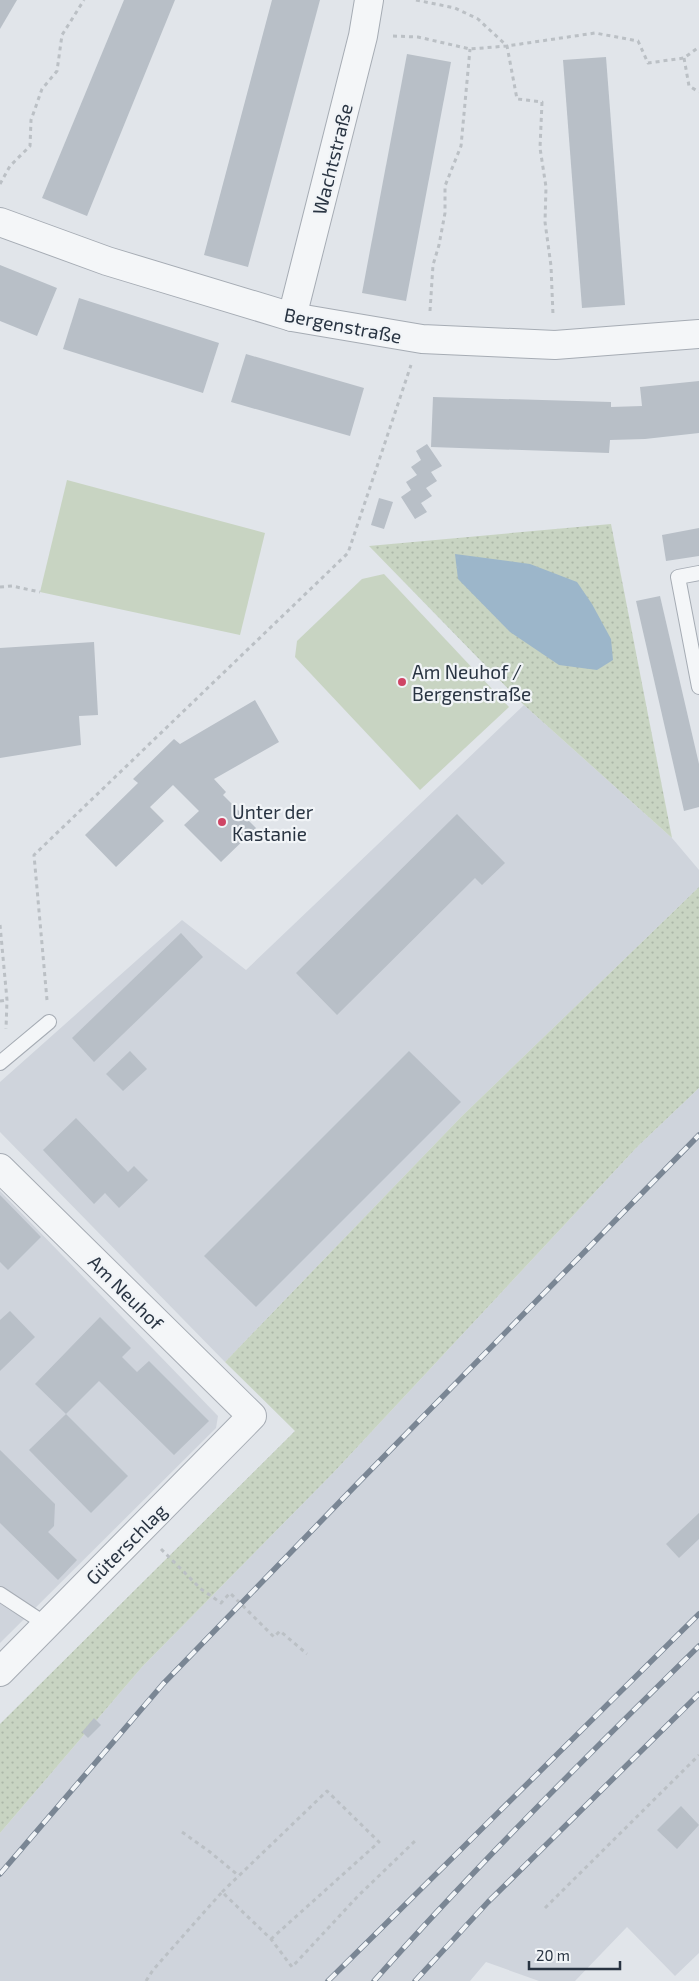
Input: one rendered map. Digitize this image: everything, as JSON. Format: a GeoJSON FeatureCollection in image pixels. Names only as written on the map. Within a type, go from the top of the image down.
{"type":"FeatureCollection","features":[{"type":"Feature","properties":{"kind":"street","name":"Wachtstraße"},"geometry":{"type":"LineString","coordinates":[[292,317],[364,36],[369,0]]}},
{"type":"Feature","properties":{"kind":"street","name":"Bergenstraße"},"geometry":{"type":"LineString","coordinates":[[0,222],[107,261],[292,317],[425,340],[555,345],[699,334]]}},
{"type":"Feature","properties":{"kind":"street","name":"Am Neuhof"},"geometry":{"type":"LineString","coordinates":[[0,1168],[252,1416]]}},
{"type":"Feature","properties":{"kind":"street","name":"Güterschlag"},"geometry":{"type":"LineString","coordinates":[[0,1672],[252,1416]]}},
{"type":"Feature","properties":{"kind":"lane"},"geometry":{"type":"LineString","coordinates":[[699,574],[678,577],[699,687]]}},
{"type":"Feature","properties":{"kind":"lane"},"geometry":{"type":"LineString","coordinates":[[0,1063],[49,1022]]}},
{"type":"Feature","properties":{"kind":"lane"},"geometry":{"type":"LineString","coordinates":[[0,1594],[47,1624]]}},
{"type":"Feature","properties":{"kind":"path"},"geometry":{"type":"LineString","coordinates":[[0,184],[10,166],[30,146],[30,120],[42,89],[57,71],[62,35],[84,0]]}},
{"type":"Feature","properties":{"kind":"path"},"geometry":{"type":"LineString","coordinates":[[416,0],[455,8],[478,19],[507,46],[517,99],[542,102],[540,148],[546,187],[545,222],[555,345]]}},
{"type":"Feature","properties":{"kind":"path"},"geometry":{"type":"LineString","coordinates":[[364,36],[418,37],[470,49],[507,46],[595,33],[638,41],[648,63],[684,58],[699,47]]}},
{"type":"Feature","properties":{"kind":"path"},"geometry":{"type":"LineString","coordinates":[[49,1022],[34,855],[348,553],[410,368],[425,340],[433,265],[445,212],[445,186],[461,146],[470,49]]}},
{"type":"Feature","properties":{"kind":"path"},"geometry":{"type":"LineString","coordinates":[[684,58],[689,86],[699,92]]}},
{"type":"Feature","properties":{"kind":"path"},"geometry":{"type":"LineString","coordinates":[[0,587],[12,586],[40,592]]}},
{"type":"Feature","properties":{"kind":"path"},"geometry":{"type":"LineString","coordinates":[[0,925],[7,1000],[6,1028],[3,1033]]}},
{"type":"Feature","properties":{"kind":"path"},"geometry":{"type":"LineString","coordinates":[[0,1001],[7,1000]]}},
{"type":"Feature","properties":{"kind":"path"},"geometry":{"type":"LineString","coordinates":[[141,1529],[201,1589],[221,1603],[230,1593],[274,1637],[280,1631],[307,1654]]}},
{"type":"Feature","properties":{"kind":"path"},"geometry":{"type":"LineString","coordinates":[[545,1908],[699,1755]]}},
{"type":"Feature","properties":{"kind":"path"},"geometry":{"type":"LineString","coordinates":[[146,1981],[153,1970],[222,1892],[327,1791],[379,1842],[271,1939]]}},
{"type":"Feature","properties":{"kind":"path"},"geometry":{"type":"LineString","coordinates":[[182,1832],[239,1876]]}},
{"type":"Feature","properties":{"kind":"path"},"geometry":{"type":"LineString","coordinates":[[222,1892],[271,1939],[292,1967],[358,1896],[415,1841]]}},
{"type":"Feature","properties":{"kind":"shaded area"},"geometry":{"type":"Polygon","coordinates":[[[524,705],[672,838],[699,870],[699,887],[461,1117],[225,1362],[0,1132],[0,1082],[182,920],[246,970],[524,705]]]}},
{"type":"Feature","properties":{"kind":"shaded area"},"geometry":{"type":"Polygon","coordinates":[[[699,1088],[699,1953],[675,1976],[627,1927],[575,1981],[539,1981],[486,1962],[470,1981],[0,1981],[0,1833],[142,1667],[334,1472],[637,1147],[699,1088]]]}},
{"type":"Feature","properties":{"kind":"shaded area"},"geometry":{"type":"Polygon","coordinates":[[[0,1191],[218,1416],[216,1428],[0,1643],[0,1191]]]}},
{"type":"Feature","properties":{"kind":"green space"},"geometry":{"type":"Polygon","coordinates":[[[67,480],[265,533],[240,635],[40,592],[67,480]]]}},
{"type":"Feature","properties":{"kind":"green space"},"geometry":{"type":"Polygon","coordinates":[[[611,524],[672,838],[524,705],[369,546],[611,524]]]}},
{"type":"Feature","properties":{"kind":"green space","name":"Am Neuhof / Bergenstraße"},"geometry":{"type":"Polygon","coordinates":[[[384,574],[509,707],[420,790],[295,657],[297,641],[362,579],[384,574]]]}},
{"type":"Feature","properties":{"kind":"green space"},"geometry":{"type":"Polygon","coordinates":[[[699,887],[699,1088],[637,1147],[334,1472],[142,1667],[0,1833],[0,1724],[295,1431],[225,1362],[461,1117],[699,887]]]}},
{"type":"Feature","properties":{"kind":"water"},"geometry":{"type":"Polygon","coordinates":[[[455,554],[530,564],[577,582],[592,604],[611,639],[613,660],[597,670],[559,665],[510,632],[458,579],[455,554]]]}},
{"type":"Feature","properties":{"kind":"building"},"geometry":{"type":"Polygon","coordinates":[[[0,0],[17,0],[0,29],[0,0]]]}},
{"type":"Feature","properties":{"kind":"building"},"geometry":{"type":"Polygon","coordinates":[[[124,0],[175,0],[87,216],[42,198],[124,0]]]}},
{"type":"Feature","properties":{"kind":"building"},"geometry":{"type":"Polygon","coordinates":[[[272,0],[320,0],[248,267],[204,255],[272,0]]]}},
{"type":"Feature","properties":{"kind":"building"},"geometry":{"type":"Polygon","coordinates":[[[407,54],[451,62],[406,301],[362,293],[407,54]]]}},
{"type":"Feature","properties":{"kind":"building"},"geometry":{"type":"Polygon","coordinates":[[[606,57],[625,305],[582,308],[563,60],[606,57]]]}},
{"type":"Feature","properties":{"kind":"building"},"geometry":{"type":"Polygon","coordinates":[[[0,265],[57,288],[37,336],[0,321],[0,265]]]}},
{"type":"Feature","properties":{"kind":"building"},"geometry":{"type":"Polygon","coordinates":[[[79,298],[219,343],[203,393],[63,349],[79,298]]]}},
{"type":"Feature","properties":{"kind":"building"},"geometry":{"type":"Polygon","coordinates":[[[246,354],[364,388],[350,436],[231,402],[246,354]]]}},
{"type":"Feature","properties":{"kind":"building"},"geometry":{"type":"Polygon","coordinates":[[[699,381],[699,433],[645,439],[610,440],[609,453],[431,447],[433,397],[611,402],[611,407],[642,406],[640,387],[699,381]]]}},
{"type":"Feature","properties":{"kind":"building"},"geometry":{"type":"Polygon","coordinates":[[[427,444],[442,466],[431,472],[437,481],[426,488],[432,496],[421,503],[427,512],[415,519],[401,497],[411,490],[406,482],[417,475],[411,467],[421,460],[416,451],[427,444]]]}},
{"type":"Feature","properties":{"kind":"building"},"geometry":{"type":"Polygon","coordinates":[[[379,498],[393,502],[384,529],[371,525],[379,498]]]}},
{"type":"Feature","properties":{"kind":"building"},"geometry":{"type":"Polygon","coordinates":[[[699,528],[699,556],[666,561],[662,535],[699,528]]]}},
{"type":"Feature","properties":{"kind":"building"},"geometry":{"type":"Polygon","coordinates":[[[660,596],[699,764],[699,807],[684,811],[636,601],[660,596]]]}},
{"type":"Feature","properties":{"kind":"building"},"geometry":{"type":"Polygon","coordinates":[[[94,642],[98,715],[79,716],[81,745],[0,758],[0,648],[94,642]]]}},
{"type":"Feature","properties":{"kind":"building"},"geometry":{"type":"Polygon","coordinates":[[[255,700],[279,742],[214,779],[226,792],[223,795],[256,828],[221,862],[184,825],[199,811],[173,785],[150,807],[164,821],[116,867],[85,835],[138,783],[133,779],[174,739],[180,744],[255,700]]]}},
{"type":"Feature","properties":{"kind":"building"},"geometry":{"type":"Polygon","coordinates":[[[457,814],[505,863],[482,885],[475,878],[337,1015],[296,973],[457,814]]]}},
{"type":"Feature","properties":{"kind":"building"},"geometry":{"type":"Polygon","coordinates":[[[181,933],[203,957],[94,1062],[72,1038],[181,933]]]}},
{"type":"Feature","properties":{"kind":"building"},"geometry":{"type":"Polygon","coordinates":[[[130,1051],[147,1069],[123,1091],[106,1074],[130,1051]]]}},
{"type":"Feature","properties":{"kind":"building"},"geometry":{"type":"Polygon","coordinates":[[[409,1051],[461,1102],[256,1307],[204,1256],[409,1051]]]}},
{"type":"Feature","properties":{"kind":"building"},"geometry":{"type":"Polygon","coordinates":[[[76,1118],[128,1172],[134,1166],[148,1180],[119,1208],[105,1193],[94,1204],[43,1150],[76,1118]]]}},
{"type":"Feature","properties":{"kind":"building"},"geometry":{"type":"Polygon","coordinates":[[[0,1195],[41,1237],[8,1270],[0,1262],[0,1195]]]}},
{"type":"Feature","properties":{"kind":"building"},"geometry":{"type":"Polygon","coordinates":[[[10,1311],[35,1337],[0,1371],[0,1320],[10,1311]]]}},
{"type":"Feature","properties":{"kind":"building"},"geometry":{"type":"Polygon","coordinates":[[[100,1317],[131,1348],[122,1357],[137,1372],[149,1361],[209,1421],[174,1455],[99,1381],[66,1414],[35,1384],[100,1317]]]}},
{"type":"Feature","properties":{"kind":"building"},"geometry":{"type":"Polygon","coordinates":[[[66,1414],[128,1476],[91,1513],[29,1450],[66,1414]]]}},
{"type":"Feature","properties":{"kind":"building"},"geometry":{"type":"Polygon","coordinates":[[[0,1450],[55,1504],[54,1526],[48,1532],[77,1560],[58,1580],[0,1523],[0,1450]]]}},
{"type":"Feature","properties":{"kind":"building"},"geometry":{"type":"Polygon","coordinates":[[[699,1513],[699,1539],[679,1558],[666,1544],[699,1513]]]}},
{"type":"Feature","properties":{"kind":"building"},"geometry":{"type":"Polygon","coordinates":[[[94,1718],[101,1725],[88,1738],[82,1732],[94,1718]]]}},
{"type":"Feature","properties":{"kind":"building"},"geometry":{"type":"Polygon","coordinates":[[[681,1806],[699,1825],[677,1849],[657,1830],[681,1806]]]}},
{"type":"Feature","properties":{"kind":"railway"},"geometry":{"type":"LineString","coordinates":[[0,1874],[163,1684],[699,1135]]}},
{"type":"Feature","properties":{"kind":"railway"},"geometry":{"type":"LineString","coordinates":[[328,1981],[699,1614]]}},
{"type":"Feature","properties":{"kind":"railway"},"geometry":{"type":"LineString","coordinates":[[374,1981],[493,1853],[699,1646]]}},
{"type":"Feature","properties":{"kind":"railway"},"geometry":{"type":"LineString","coordinates":[[415,1981],[488,1902],[699,1694]]}},
{"type":"Feature","properties":{"kind":"place","name":"Am Neuhof / Bergenstraße"},"geometry":{"type":"Point","coordinates":[402,682]}},
{"type":"Feature","properties":{"kind":"place","name":"Unter der Kastanie"},"geometry":{"type":"Point","coordinates":[222,822]}}]}
